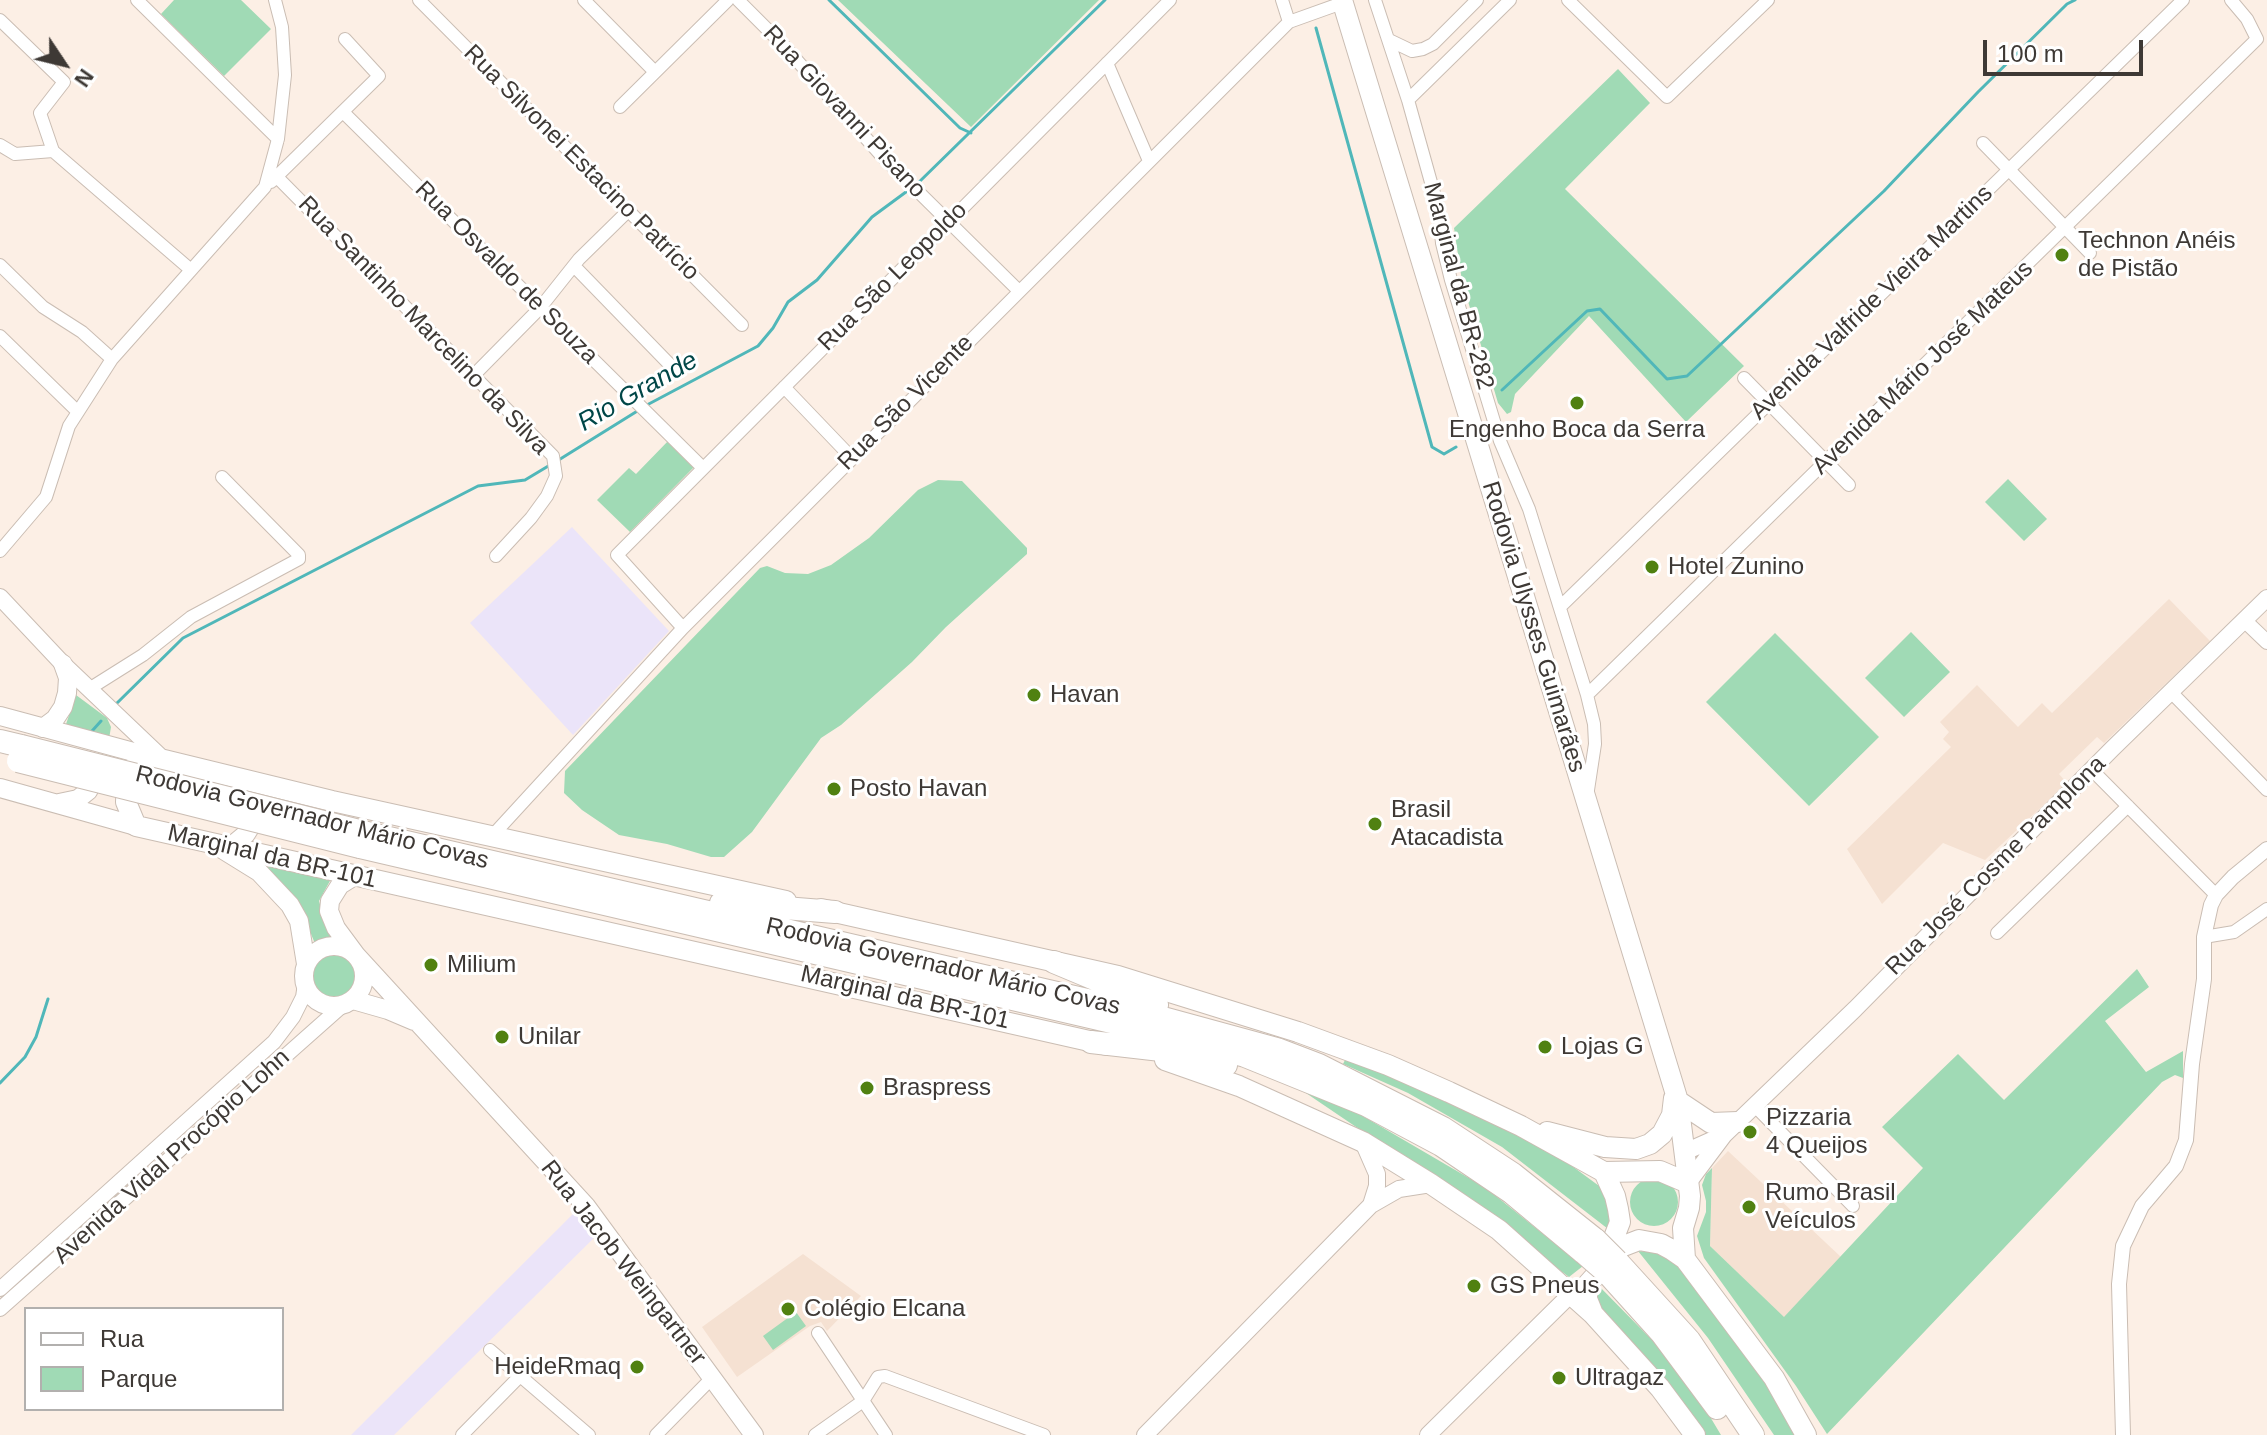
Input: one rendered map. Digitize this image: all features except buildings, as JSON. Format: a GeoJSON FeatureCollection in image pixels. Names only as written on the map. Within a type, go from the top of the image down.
{"type":"FeatureCollection","features":[{"type":"Feature","properties":{"kind":"highway","name":"Rodovia Ulysses Guimarães"},"geometry":{"type":"LineString","coordinates":[[1342,2],[1676,1096],[1690,1196],[1682,1239],[1685,1259]]}},
{"type":"Feature","properties":{"kind":"highway","name":"Rodovia Governador Mário Covas"},"geometry":{"type":"LineString","coordinates":[[10,751],[1176,1037],[1245,1056],[1328,1088],[1405,1124],[1603,1253],[1686,1363],[1735,1435]]}},
{"type":"Feature","properties":{"kind":"highway"},"geometry":{"type":"LineString","coordinates":[[136,826],[126,802],[128,759],[142,763],[164,760],[332,801],[1118,976],[1343,1047],[1521,1126],[1604,1172],[1660,1171],[1688,1183]]}},
{"type":"Feature","properties":{"kind":"highway"},"geometry":{"type":"LineString","coordinates":[[313,866],[296,849],[292,840],[294,825],[300,813],[311,805],[332,801]]}},
{"type":"Feature","properties":{"kind":"highway","name":"Marginal da BR-101"},"geometry":{"type":"LineString","coordinates":[[136,826],[1091,1042],[1168,1061],[1228,1081],[1363,1142],[1499,1230],[1593,1314],[1660,1388],[1695,1435]]}},
{"type":"Feature","properties":{"kind":"highway","name":"Rodovia Governador Mário Covas"},"geometry":{"type":"LineString","coordinates":[[362,839],[644,897],[1224,1033],[1319,1065],[1443,1128],[1513,1174],[1668,1315],[1756,1435]]}},
{"type":"Feature","properties":{"kind":"highway"},"geometry":{"type":"LineString","coordinates":[[644,897],[835,912]]}},
{"type":"Feature","properties":{"kind":"highway"},"geometry":{"type":"LineString","coordinates":[[1054,962],[1224,1033]]}},
{"type":"Feature","properties":{"kind":"highway"},"geometry":{"type":"LineString","coordinates":[[1091,1042],[1161,1050],[1328,1088]]}},
{"type":"Feature","properties":{"kind":"highway"},"geometry":{"type":"LineString","coordinates":[[1521,1126],[1605,1147],[1636,1149],[1655,1140],[1668,1125],[1676,1096],[1711,1123],[1731,1128]]}},
{"type":"Feature","properties":{"kind":"highway"},"geometry":{"type":"LineString","coordinates":[[1650,1170],[1685,1152]]}},
{"type":"Feature","properties":{"kind":"highway"},"geometry":{"type":"LineString","coordinates":[[1603,1253],[1620,1222],[1615,1196],[1604,1172]]}},
{"type":"Feature","properties":{"kind":"highway"},"geometry":{"type":"LineString","coordinates":[[1549,1272],[1571,1279],[1628,1231],[1670,1231],[1686,1217]]}},
{"type":"Feature","properties":{"kind":"highway"},"geometry":{"type":"LineString","coordinates":[[1593,1314],[1587,1299],[1587,1285],[1591,1278],[1631,1241],[1661,1244],[1685,1259],[1774,1378],[1806,1435]]}},
{"type":"Feature","properties":{"kind":"main road"},"geometry":{"type":"LineString","coordinates":[[0,597],[63,664],[164,760]]}},
{"type":"Feature","properties":{"kind":"main road","name":"Rua José Cosme Pamplona"},"geometry":{"type":"LineString","coordinates":[[1688,1183],[1731,1128],[1855,1009],[2091,769],[2267,598]]}},
{"type":"Feature","properties":{"kind":"main road"},"geometry":{"type":"LineString","coordinates":[[43,728],[55,719],[63,707],[68,678],[63,664]]}},
{"type":"Feature","properties":{"kind":"main road"},"geometry":{"type":"LineString","coordinates":[[115,713],[128,759]]}},
{"type":"Feature","properties":{"kind":"main road"},"geometry":{"type":"LineString","coordinates":[[0,716],[68,734],[128,759]]}},
{"type":"Feature","properties":{"kind":"main road"},"geometry":{"type":"LineString","coordinates":[[56,804],[78,799],[88,791],[96,777],[97,763],[90,750],[68,734]]}},
{"type":"Feature","properties":{"kind":"main road"},"geometry":{"type":"LineString","coordinates":[[242,779],[254,799],[254,812],[246,834],[222,847],[259,872],[290,905],[299,921],[306,964],[305,984],[309,993],[324,1004],[348,1002],[359,992],[364,973],[356,955],[339,946],[329,946],[312,956],[306,964]]}},
{"type":"Feature","properties":{"kind":"main road","name":"Marginal da BR-101"},"geometry":{"type":"LineString","coordinates":[[0,788],[136,826]]}},
{"type":"Feature","properties":{"kind":"main road","name":"Rua Jacob Weingartner"},"geometry":{"type":"LineString","coordinates":[[356,875],[333,893],[329,911],[336,928],[356,955],[586,1206],[754,1435]]}},
{"type":"Feature","properties":{"kind":"main road","name":"Rua Jacob Weingartner"},"geometry":{"type":"LineString","coordinates":[[348,1002],[388,1010],[420,1025]]}},
{"type":"Feature","properties":{"kind":"main road","name":"Rua José Cosme Pamplona"},"geometry":{"type":"LineString","coordinates":[[1685,1152],[1731,1128]]}},
{"type":"Feature","properties":{"kind":"main road"},"geometry":{"type":"LineString","coordinates":[[1363,1142],[1377,1174],[1371,1205]]}},
{"type":"Feature","properties":{"kind":"main road"},"geometry":{"type":"LineString","coordinates":[[1145,1435],[1371,1205],[1399,1189],[1431,1184]]}},
{"type":"Feature","properties":{"kind":"main road"},"geometry":{"type":"LineString","coordinates":[[1428,1435],[1571,1294]]}},
{"type":"Feature","properties":{"kind":"street"},"geometry":{"type":"LineString","coordinates":[[137,0],[278,139]]}},
{"type":"Feature","properties":{"kind":"street"},"geometry":{"type":"LineString","coordinates":[[265,187],[278,139],[285,75],[285,52],[275,0]]}},
{"type":"Feature","properties":{"kind":"street","name":"Rua Silvonei Estacino Patrício"},"geometry":{"type":"LineString","coordinates":[[419,0],[742,325]]}},
{"type":"Feature","properties":{"kind":"street"},"geometry":{"type":"LineString","coordinates":[[584,0],[655,72]]}},
{"type":"Feature","properties":{"kind":"street"},"geometry":{"type":"LineString","coordinates":[[620,107],[728,0]]}},
{"type":"Feature","properties":{"kind":"street","name":"Rua Giovanni Pisano"},"geometry":{"type":"LineString","coordinates":[[738,0],[904,178],[1019,291]]}},
{"type":"Feature","properties":{"kind":"street","name":"Rua São Leopoldo"},"geometry":{"type":"LineString","coordinates":[[683,628],[617,555],[1170,0]]}},
{"type":"Feature","properties":{"kind":"street"},"geometry":{"type":"LineString","coordinates":[[1282,0],[1289,22]]}},
{"type":"Feature","properties":{"kind":"street","name":"Marginal da BR-282"},"geometry":{"type":"LineString","coordinates":[[1375,0],[1408,100],[1439,211],[1442,243],[1451,280],[1500,441],[1529,509],[1587,695],[1595,744],[1586,802]]}},
{"type":"Feature","properties":{"kind":"street"},"geometry":{"type":"LineString","coordinates":[[1389,40],[1412,51],[1423,49],[1433,44],[1477,0]]}},
{"type":"Feature","properties":{"kind":"street"},"geometry":{"type":"LineString","coordinates":[[1408,100],[1510,0]]}},
{"type":"Feature","properties":{"kind":"street"},"geometry":{"type":"LineString","coordinates":[[1568,0],[1667,97],[1768,0]]}},
{"type":"Feature","properties":{"kind":"street","name":"Avenida Valfride Vieira Martins"},"geometry":{"type":"LineString","coordinates":[[1561,606],[2183,0]]}},
{"type":"Feature","properties":{"kind":"street","name":"Avenida Mário José Mateus"},"geometry":{"type":"LineString","coordinates":[[1587,695],[2257,39],[2247,19],[2231,0]]}},
{"type":"Feature","properties":{"kind":"street","name":"Rua São Vicente"},"geometry":{"type":"LineString","coordinates":[[493,835],[683,628],[1289,22],[1342,2]]}},
{"type":"Feature","properties":{"kind":"street"},"geometry":{"type":"LineString","coordinates":[[0,20],[64,82],[40,113],[53,151],[191,270]]}},
{"type":"Feature","properties":{"kind":"street"},"geometry":{"type":"LineString","coordinates":[[0,551],[46,497],[66,434],[112,359],[265,187],[278,178],[379,76],[345,39]]}},
{"type":"Feature","properties":{"kind":"street"},"geometry":{"type":"LineString","coordinates":[[1107,63],[1149,161]]}},
{"type":"Feature","properties":{"kind":"street","name":"Rua Osvaldo de Souza"},"geometry":{"type":"LineString","coordinates":[[343,112],[703,468]]}},
{"type":"Feature","properties":{"kind":"street"},"geometry":{"type":"LineString","coordinates":[[1983,143],[2090,253]]}},
{"type":"Feature","properties":{"kind":"street"},"geometry":{"type":"LineString","coordinates":[[0,145],[15,154],[53,151]]}},
{"type":"Feature","properties":{"kind":"street","name":"Rua Santinho Marcelino da Silva"},"geometry":{"type":"LineString","coordinates":[[278,178],[554,462],[553,484],[540,507],[496,556]]}},
{"type":"Feature","properties":{"kind":"street"},"geometry":{"type":"LineString","coordinates":[[473,376],[628,211]]}},
{"type":"Feature","properties":{"kind":"street"},"geometry":{"type":"LineString","coordinates":[[0,265],[43,307],[82,332],[112,359]]}},
{"type":"Feature","properties":{"kind":"street"},"geometry":{"type":"LineString","coordinates":[[574,266],[676,371]]}},
{"type":"Feature","properties":{"kind":"street"},"geometry":{"type":"LineString","coordinates":[[0,336],[78,412]]}},
{"type":"Feature","properties":{"kind":"street"},"geometry":{"type":"LineString","coordinates":[[1744,378],[1849,485]]}},
{"type":"Feature","properties":{"kind":"street"},"geometry":{"type":"LineString","coordinates":[[784,387],[851,457]]}},
{"type":"Feature","properties":{"kind":"street"},"geometry":{"type":"LineString","coordinates":[[89,689],[143,655],[191,617],[299,559],[299,555],[222,477]]}},
{"type":"Feature","properties":{"kind":"street"},"geometry":{"type":"LineString","coordinates":[[2244,620],[2267,642]]}},
{"type":"Feature","properties":{"kind":"street"},"geometry":{"type":"LineString","coordinates":[[2170,691],[2267,790]]}},
{"type":"Feature","properties":{"kind":"street"},"geometry":{"type":"LineString","coordinates":[[2091,769],[2216,895]]}},
{"type":"Feature","properties":{"kind":"street"},"geometry":{"type":"LineString","coordinates":[[1997,933],[2128,806]]}},
{"type":"Feature","properties":{"kind":"street"},"geometry":{"type":"LineString","coordinates":[[2123,1435],[2120,1258],[2134,1220],[2152,1192],[2176,1166],[2186,1140],[2192,1064],[2204,979],[2204,937],[2216,895],[2267,849]]}},
{"type":"Feature","properties":{"kind":"street"},"geometry":{"type":"LineString","coordinates":[[2204,937],[2234,932],[2267,909]]}},
{"type":"Feature","properties":{"kind":"street","name":"Avenida Vidal Procópio Lohn"},"geometry":{"type":"LineString","coordinates":[[0,1289],[274,1042],[293,1017],[305,984]]}},
{"type":"Feature","properties":{"kind":"street","name":"Avenida Vidal Procópio Lohn"},"geometry":{"type":"LineString","coordinates":[[0,1309],[348,1002]]}},
{"type":"Feature","properties":{"kind":"street"},"geometry":{"type":"LineString","coordinates":[[1755,1106],[1853,1206]]}},
{"type":"Feature","properties":{"kind":"street"},"geometry":{"type":"LineString","coordinates":[[818,1333],[886,1435]]}},
{"type":"Feature","properties":{"kind":"street"},"geometry":{"type":"LineString","coordinates":[[490,1350],[580,1433]]}},
{"type":"Feature","properties":{"kind":"street"},"geometry":{"type":"LineString","coordinates":[[462,1435],[520,1376]]}},
{"type":"Feature","properties":{"kind":"street"},"geometry":{"type":"LineString","coordinates":[[815,1435],[863,1401],[878,1377],[885,1376],[1044,1435]]}},
{"type":"Feature","properties":{"kind":"street"},"geometry":{"type":"LineString","coordinates":[[656,1435],[712,1378]]}},
{"type":"Feature","properties":{"kind":"shaded area"},"geometry":{"type":"Polygon","coordinates":[[[572,527],[669,631],[573,735],[470,623],[572,527]]]}},
{"type":"Feature","properties":{"kind":"shaded area"},"geometry":{"type":"Polygon","coordinates":[[[2169,599],[2210,641],[2104,743],[2097,737],[2059,774],[2067,783],[1985,860],[1943,843],[1882,904],[1847,849],[1951,747],[1943,739],[1949,732],[1940,722],[1977,685],[2018,727],[2042,703],[2052,713],[2169,599]]]}},
{"type":"Feature","properties":{"kind":"shaded area","name":"Rumo Brasil Veículos"},"geometry":{"type":"Polygon","coordinates":[[[1728,1151],[1841,1257],[1784,1318],[1710,1246],[1712,1168],[1728,1151]]]}},
{"type":"Feature","properties":{"kind":"shaded area"},"geometry":{"type":"Polygon","coordinates":[[[578,1209],[598,1234],[394,1435],[351,1435],[578,1209]]]}},
{"type":"Feature","properties":{"kind":"shaded area","name":"Colégio Elcana"},"geometry":{"type":"Polygon","coordinates":[[[803,1254],[861,1296],[827,1331],[821,1322],[810,1326],[737,1377],[702,1327],[803,1254]]]}},
{"type":"Feature","properties":{"kind":"green space"},"geometry":{"type":"Polygon","coordinates":[[[174,0],[241,0],[271,29],[224,76],[161,14],[174,0]]]}},
{"type":"Feature","properties":{"kind":"green space"},"geometry":{"type":"Polygon","coordinates":[[[838,0],[1099,0],[971,127],[838,0]]]}},
{"type":"Feature","properties":{"kind":"green space"},"geometry":{"type":"Polygon","coordinates":[[[1618,69],[1650,103],[1565,189],[1744,366],[1686,422],[1589,316],[1515,394],[1511,412],[1507,414],[1498,403],[1462,281],[1454,228],[1618,69]]]}},
{"type":"Feature","properties":{"kind":"green space"},"geometry":{"type":"Polygon","coordinates":[[[669,440],[695,466],[630,532],[597,500],[629,468],[636,474],[669,440]]]}},
{"type":"Feature","properties":{"kind":"green space"},"geometry":{"type":"Polygon","coordinates":[[[2008,479],[2047,519],[2024,541],[1985,502],[2008,479]]]}},
{"type":"Feature","properties":{"kind":"green space"},"geometry":{"type":"Polygon","coordinates":[[[938,480],[962,481],[1027,548],[1027,554],[912,662],[841,725],[821,738],[752,832],[724,857],[711,857],[667,844],[619,835],[582,810],[564,793],[565,771],[760,568],[767,566],[785,573],[808,574],[831,565],[869,538],[918,490],[938,480]]]}},
{"type":"Feature","properties":{"kind":"green space"},"geometry":{"type":"Polygon","coordinates":[[[1911,632],[1950,672],[1904,717],[1865,678],[1911,632]]]}},
{"type":"Feature","properties":{"kind":"green space"},"geometry":{"type":"Polygon","coordinates":[[[1775,633],[1879,737],[1809,806],[1706,702],[1775,633]]]}},
{"type":"Feature","properties":{"kind":"green space"},"geometry":{"type":"Polygon","coordinates":[[[76,695],[107,718],[111,727],[109,739],[65,727],[76,695]]]}},
{"type":"Feature","properties":{"kind":"green space"},"geometry":{"type":"Polygon","coordinates":[[[265,866],[331,879],[319,901],[325,922],[335,939],[316,946],[301,910],[265,866]]]}},
{"type":"Feature","properties":{"kind":"green space"},"geometry":{"type":"Polygon","coordinates":[[[333,953],[342,954],[349,960],[355,967],[355,985],[349,992],[342,998],[333,999],[324,998],[317,992],[311,985],[310,976],[311,967],[317,960],[324,954],[333,953]]]}},
{"type":"Feature","properties":{"kind":"green space"},"geometry":{"type":"Polygon","coordinates":[[[2137,969],[2149,987],[2105,1021],[2146,1072],[2183,1051],[2183,1078],[2175,1075],[2162,1082],[1827,1434],[1704,1258],[1697,1236],[1706,1212],[1702,1185],[1706,1174],[1712,1168],[1710,1246],[1784,1317],[1923,1168],[1882,1127],[1958,1054],[2004,1100],[2137,969]]]}},
{"type":"Feature","properties":{"kind":"green space"},"geometry":{"type":"Polygon","coordinates":[[[1345,1060],[1401,1080],[1553,1152],[1610,1194],[1612,1232],[1502,1147],[1408,1093],[1343,1064],[1345,1060]]]}},
{"type":"Feature","properties":{"kind":"green space"},"geometry":{"type":"Polygon","coordinates":[[[1300,1089],[1361,1115],[1486,1188],[1583,1266],[1569,1277],[1492,1219],[1300,1089]]]}},
{"type":"Feature","properties":{"kind":"green space"},"geometry":{"type":"Polygon","coordinates":[[[1654,1178],[1671,1185],[1678,1202],[1671,1219],[1654,1226],[1637,1219],[1630,1202],[1637,1185],[1654,1178]]]}},
{"type":"Feature","properties":{"kind":"green space"},"geometry":{"type":"Polygon","coordinates":[[[1638,1251],[1654,1252],[1681,1261],[1773,1390],[1797,1435],[1774,1435],[1708,1338],[1638,1251]]]}},
{"type":"Feature","properties":{"kind":"green space"},"geometry":{"type":"Polygon","coordinates":[[[1598,1285],[1653,1341],[1700,1400],[1721,1435],[1701,1435],[1592,1299],[1598,1285]]]}},
{"type":"Feature","properties":{"kind":"green space"},"geometry":{"type":"Polygon","coordinates":[[[796,1312],[806,1326],[773,1350],[763,1336],[796,1312]]]}},
{"type":"Feature","properties":{"kind":"waterway"},"geometry":{"type":"LineString","coordinates":[[829,0],[960,128],[971,133]]}},
{"type":"Feature","properties":{"kind":"waterway","name":"Rio Grande"},"geometry":{"type":"LineString","coordinates":[[916,185],[1105,0]]}},
{"type":"Feature","properties":{"kind":"waterway"},"geometry":{"type":"LineString","coordinates":[[1502,390],[1587,311],[1600,309],[1667,379],[1687,376],[1884,191],[1978,92],[2067,4],[2075,0]]}},
{"type":"Feature","properties":{"kind":"waterway"},"geometry":{"type":"LineString","coordinates":[[1316,28],[1432,447],[1444,454],[1456,447]]}},
{"type":"Feature","properties":{"kind":"waterway","name":"Rio Grande"},"geometry":{"type":"LineString","coordinates":[[645,406],[758,346],[788,302],[817,280],[872,217],[910,189]]}},
{"type":"Feature","properties":{"kind":"waterway","name":"Rio Grande"},"geometry":{"type":"LineString","coordinates":[[557,461],[639,410]]}},
{"type":"Feature","properties":{"kind":"waterway","name":"Rio Grande"},"geometry":{"type":"LineString","coordinates":[[115,705],[183,638],[478,486],[525,480],[550,465]]}},
{"type":"Feature","properties":{"kind":"waterway","name":"Rio Grande"},"geometry":{"type":"LineString","coordinates":[[92,731],[101,721]]}},
{"type":"Feature","properties":{"kind":"waterway","name":"Rio Grande"},"geometry":{"type":"LineString","coordinates":[[0,1083],[25,1057],[36,1037],[48,999]]}},
{"type":"Feature","properties":{"kind":"place","name":"Technon Anéis de Pistão"},"geometry":{"type":"Point","coordinates":[2062,255]}},
{"type":"Feature","properties":{"kind":"place","name":"Engenho Boca da Serra"},"geometry":{"type":"Point","coordinates":[1577,403]}},
{"type":"Feature","properties":{"kind":"place","name":"Hotel Zunino"},"geometry":{"type":"Point","coordinates":[1652,567]}},
{"type":"Feature","properties":{"kind":"place","name":"Havan"},"geometry":{"type":"Point","coordinates":[1034,695]}},
{"type":"Feature","properties":{"kind":"place","name":"Posto Havan"},"geometry":{"type":"Point","coordinates":[834,789]}},
{"type":"Feature","properties":{"kind":"place","name":"Brasil Atacadista"},"geometry":{"type":"Point","coordinates":[1375,824]}},
{"type":"Feature","properties":{"kind":"place","name":"Milium"},"geometry":{"type":"Point","coordinates":[431,965]}},
{"type":"Feature","properties":{"kind":"place","name":"Unilar"},"geometry":{"type":"Point","coordinates":[502,1037]}},
{"type":"Feature","properties":{"kind":"place","name":"Lojas G"},"geometry":{"type":"Point","coordinates":[1545,1047]}},
{"type":"Feature","properties":{"kind":"place","name":"Braspress"},"geometry":{"type":"Point","coordinates":[867,1088]}},
{"type":"Feature","properties":{"kind":"place","name":"Pizzaria 4 Queijos"},"geometry":{"type":"Point","coordinates":[1750,1132]}},
{"type":"Feature","properties":{"kind":"place","name":"Rumo Brasil Veículos"},"geometry":{"type":"Point","coordinates":[1749,1207]}},
{"type":"Feature","properties":{"kind":"place","name":"GS Pneus"},"geometry":{"type":"Point","coordinates":[1474,1286]}},
{"type":"Feature","properties":{"kind":"place","name":"Colégio Elcana"},"geometry":{"type":"Point","coordinates":[788,1309]}},
{"type":"Feature","properties":{"kind":"place","name":"HeideRmaq"},"geometry":{"type":"Point","coordinates":[637,1367]}},
{"type":"Feature","properties":{"kind":"place","name":"Ultragaz"},"geometry":{"type":"Point","coordinates":[1559,1378]}}]}
